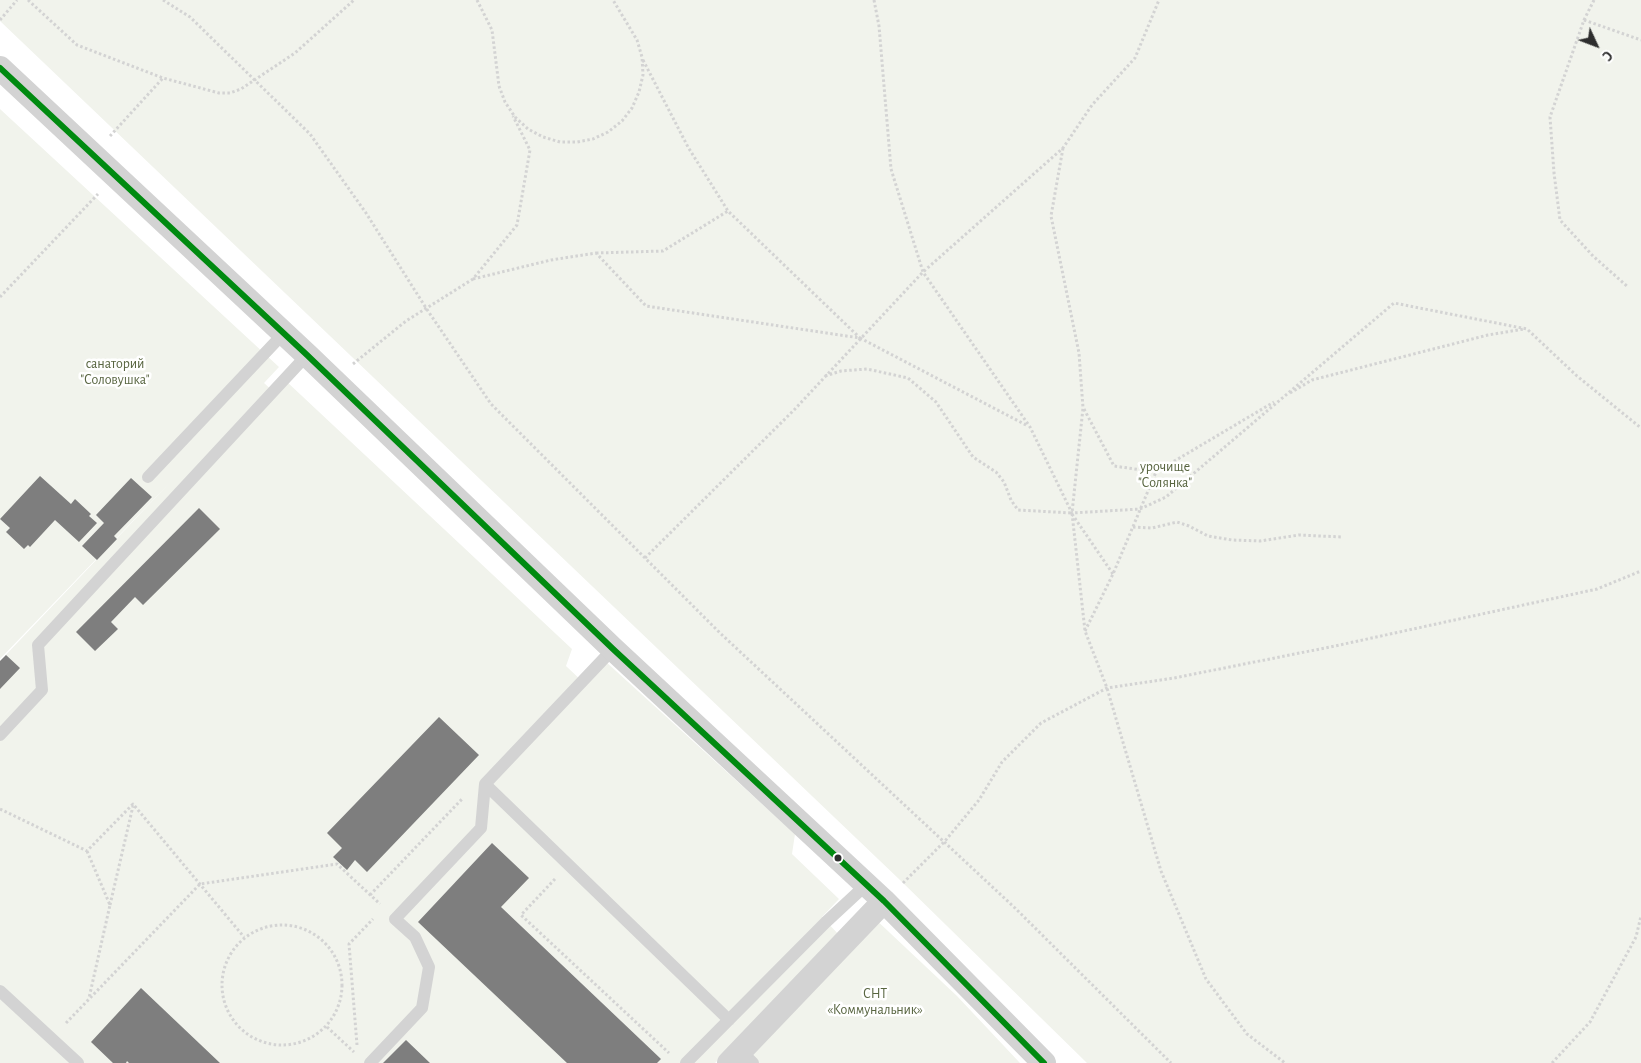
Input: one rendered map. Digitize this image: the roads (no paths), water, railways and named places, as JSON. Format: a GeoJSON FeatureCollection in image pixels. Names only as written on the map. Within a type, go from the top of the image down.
{"type":"FeatureCollection","features":[{"type":"Feature","properties":{"kind":"street"},"geometry":{"type":"LineString","coordinates":[[0,68],[307,355],[613,648],[867,884],[1044,1063]]}},
{"type":"Feature","properties":{"kind":"street"},"geometry":{"type":"LineString","coordinates":[[741,1059],[884,901]]}},
{"type":"Feature","properties":{"kind":"lane"},"geometry":{"type":"LineString","coordinates":[[148,477],[283,334]]}},
{"type":"Feature","properties":{"kind":"lane"},"geometry":{"type":"LineString","coordinates":[[0,735],[42,690],[38,645],[307,355]]}},
{"type":"Feature","properties":{"kind":"lane"},"geometry":{"type":"LineString","coordinates":[[370,1063],[422,1008],[429,967],[415,938],[395,919],[481,828],[485,784],[613,648]]}},
{"type":"Feature","properties":{"kind":"lane"},"geometry":{"type":"LineString","coordinates":[[485,784],[570,864],[729,1020]]}},
{"type":"Feature","properties":{"kind":"lane"},"geometry":{"type":"LineString","coordinates":[[686,1063],[826,922],[867,884]]}},
{"type":"Feature","properties":{"kind":"lane"},"geometry":{"type":"LineString","coordinates":[[0,991],[78,1063]]}},
{"type":"Feature","properties":{"kind":"park label","name":"cанаторий \"Соловушка\""},"geometry":{"type":"Point","coordinates":[115,372]}},
{"type":"Feature","properties":{"kind":"park label","name":"урочище \"Солянка\""},"geometry":{"type":"Point","coordinates":[1165,476]}},
{"type":"Feature","properties":{"kind":"park label","name":"СНТ «Коммунальник»"},"geometry":{"type":"Point","coordinates":[875,1002]}}]}
